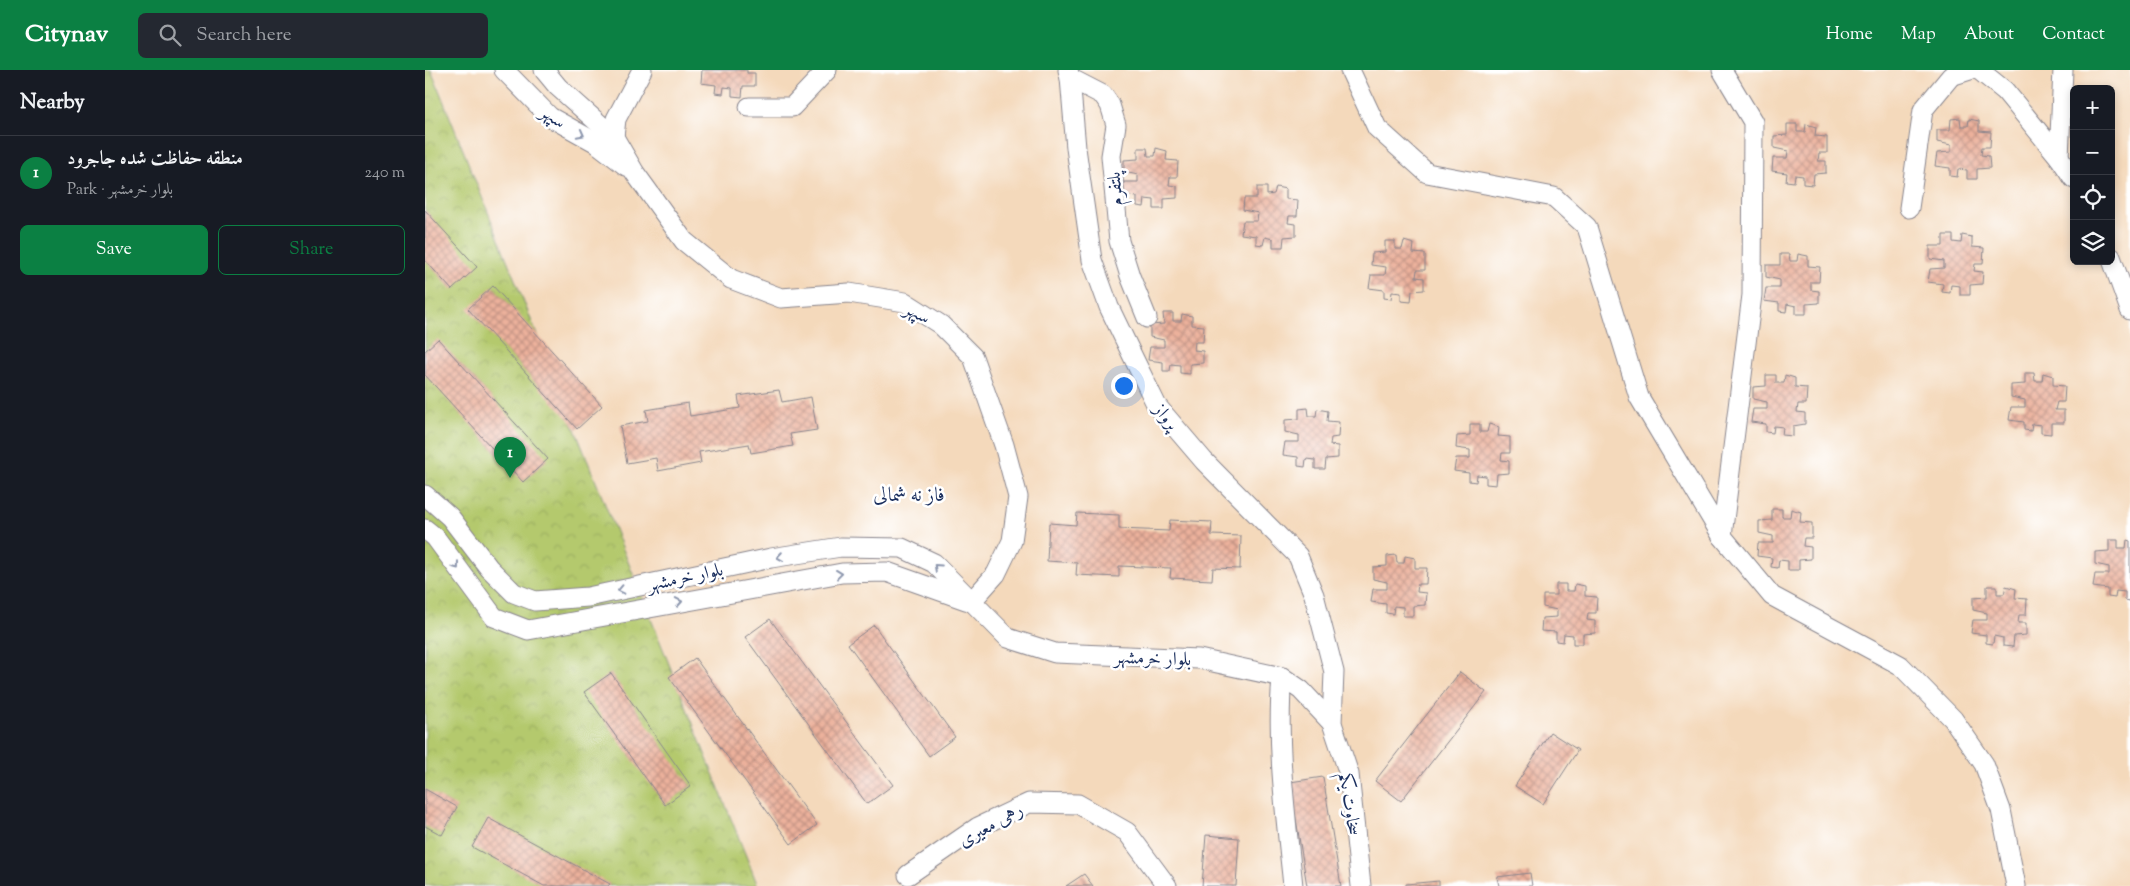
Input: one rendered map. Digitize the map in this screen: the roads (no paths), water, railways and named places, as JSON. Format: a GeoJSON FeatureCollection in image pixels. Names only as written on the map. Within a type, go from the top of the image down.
{"type":"FeatureCollection","features":[{"type":"Feature","properties":{"kind":"street","name":"سپهر"},"geometry":{"type":"LineString","coordinates":[[504,70],[550,117],[595,142],[635,173]]}},
{"type":"Feature","properties":{"kind":"street","name":"سپهر"},"geometry":{"type":"LineString","coordinates":[[544,70],[558,87],[614,137],[635,173],[684,241],[731,279],[781,298],[849,293],[905,302],[941,325],[973,357],[1004,445],[1018,496],[1012,541],[996,574],[971,602]]}},
{"type":"Feature","properties":{"kind":"street"},"geometry":{"type":"LineString","coordinates":[[614,137],[616,119],[642,70]]}},
{"type":"Feature","properties":{"kind":"street"},"geometry":{"type":"LineString","coordinates":[[749,108],[792,107],[827,70]]}},
{"type":"Feature","properties":{"kind":"street"},"geometry":{"type":"LineString","coordinates":[[1350,70],[1377,128],[1427,173],[1554,197],[1587,227],[1639,397],[1722,536],[1772,596],[1900,665],[1953,719],[1984,764],[2001,810],[2016,886]]}},
{"type":"Feature","properties":{"kind":"street"},"geometry":{"type":"LineString","coordinates":[[1722,536],[1752,295],[1753,132],[1753,122],[1723,70]]}},
{"type":"Feature","properties":{"kind":"street"},"geometry":{"type":"LineString","coordinates":[[1909,208],[1923,110],[1951,76],[1970,70]]}},
{"type":"Feature","properties":{"kind":"street"},"geometry":{"type":"LineString","coordinates":[[1979,70],[2005,91],[2059,157],[2071,175]]}},
{"type":"Feature","properties":{"kind":"street"},"geometry":{"type":"LineString","coordinates":[[2059,157],[2063,70]]}},
{"type":"Feature","properties":{"kind":"street","name":"پلتفرم"},"geometry":{"type":"LineString","coordinates":[[1069,74],[1103,95],[1110,105],[1116,125],[1111,156],[1119,241],[1130,276],[1147,318]]}},
{"type":"Feature","properties":{"kind":"street","name":"پرواز"},"geometry":{"type":"LineString","coordinates":[[1069,74],[1076,148],[1092,260],[1109,307],[1157,406],[1203,461],[1299,556],[1314,595],[1333,672],[1331,723]]}},
{"type":"Feature","properties":{"kind":"street"},"geometry":{"type":"LineString","coordinates":[[2114,265],[2130,310]]}},
{"type":"Feature","properties":{"kind":"street","name":"بلوار خرمشهر"},"geometry":{"type":"LineString","coordinates":[[425,495],[450,517],[489,568],[514,593],[535,602],[588,597],[771,558],[841,547],[901,548],[934,563],[1008,638],[1055,653],[1199,659],[1282,677],[1301,690],[1331,723]]}},
{"type":"Feature","properties":{"kind":"street","name":"بلوار خرمشهر"},"geometry":{"type":"LineString","coordinates":[[425,529],[435,537],[495,617],[528,630],[842,573],[887,572],[971,602]]}},
{"type":"Feature","properties":{"kind":"street"},"geometry":{"type":"LineString","coordinates":[[1282,677],[1279,706],[1293,886]]}},
{"type":"Feature","properties":{"kind":"street","name":"سخاوت یکم"},"geometry":{"type":"LineString","coordinates":[[1331,723],[1349,774],[1361,886]]}},
{"type":"Feature","properties":{"kind":"street","name":"رهی معیری"},"geometry":{"type":"LineString","coordinates":[[908,875],[978,827],[1029,803],[1077,804],[1127,832],[1167,886]]}},
{"type":"Feature","properties":{"kind":"place","name":"منطقه حفاظت شده جاجرود"},"geometry":{"type":"Point","coordinates":[510,478]}},
{"type":"Feature","properties":{"kind":"district","name":"فاز نه شمالی"},"geometry":{"type":"Point","coordinates":[909,494]}}]}
